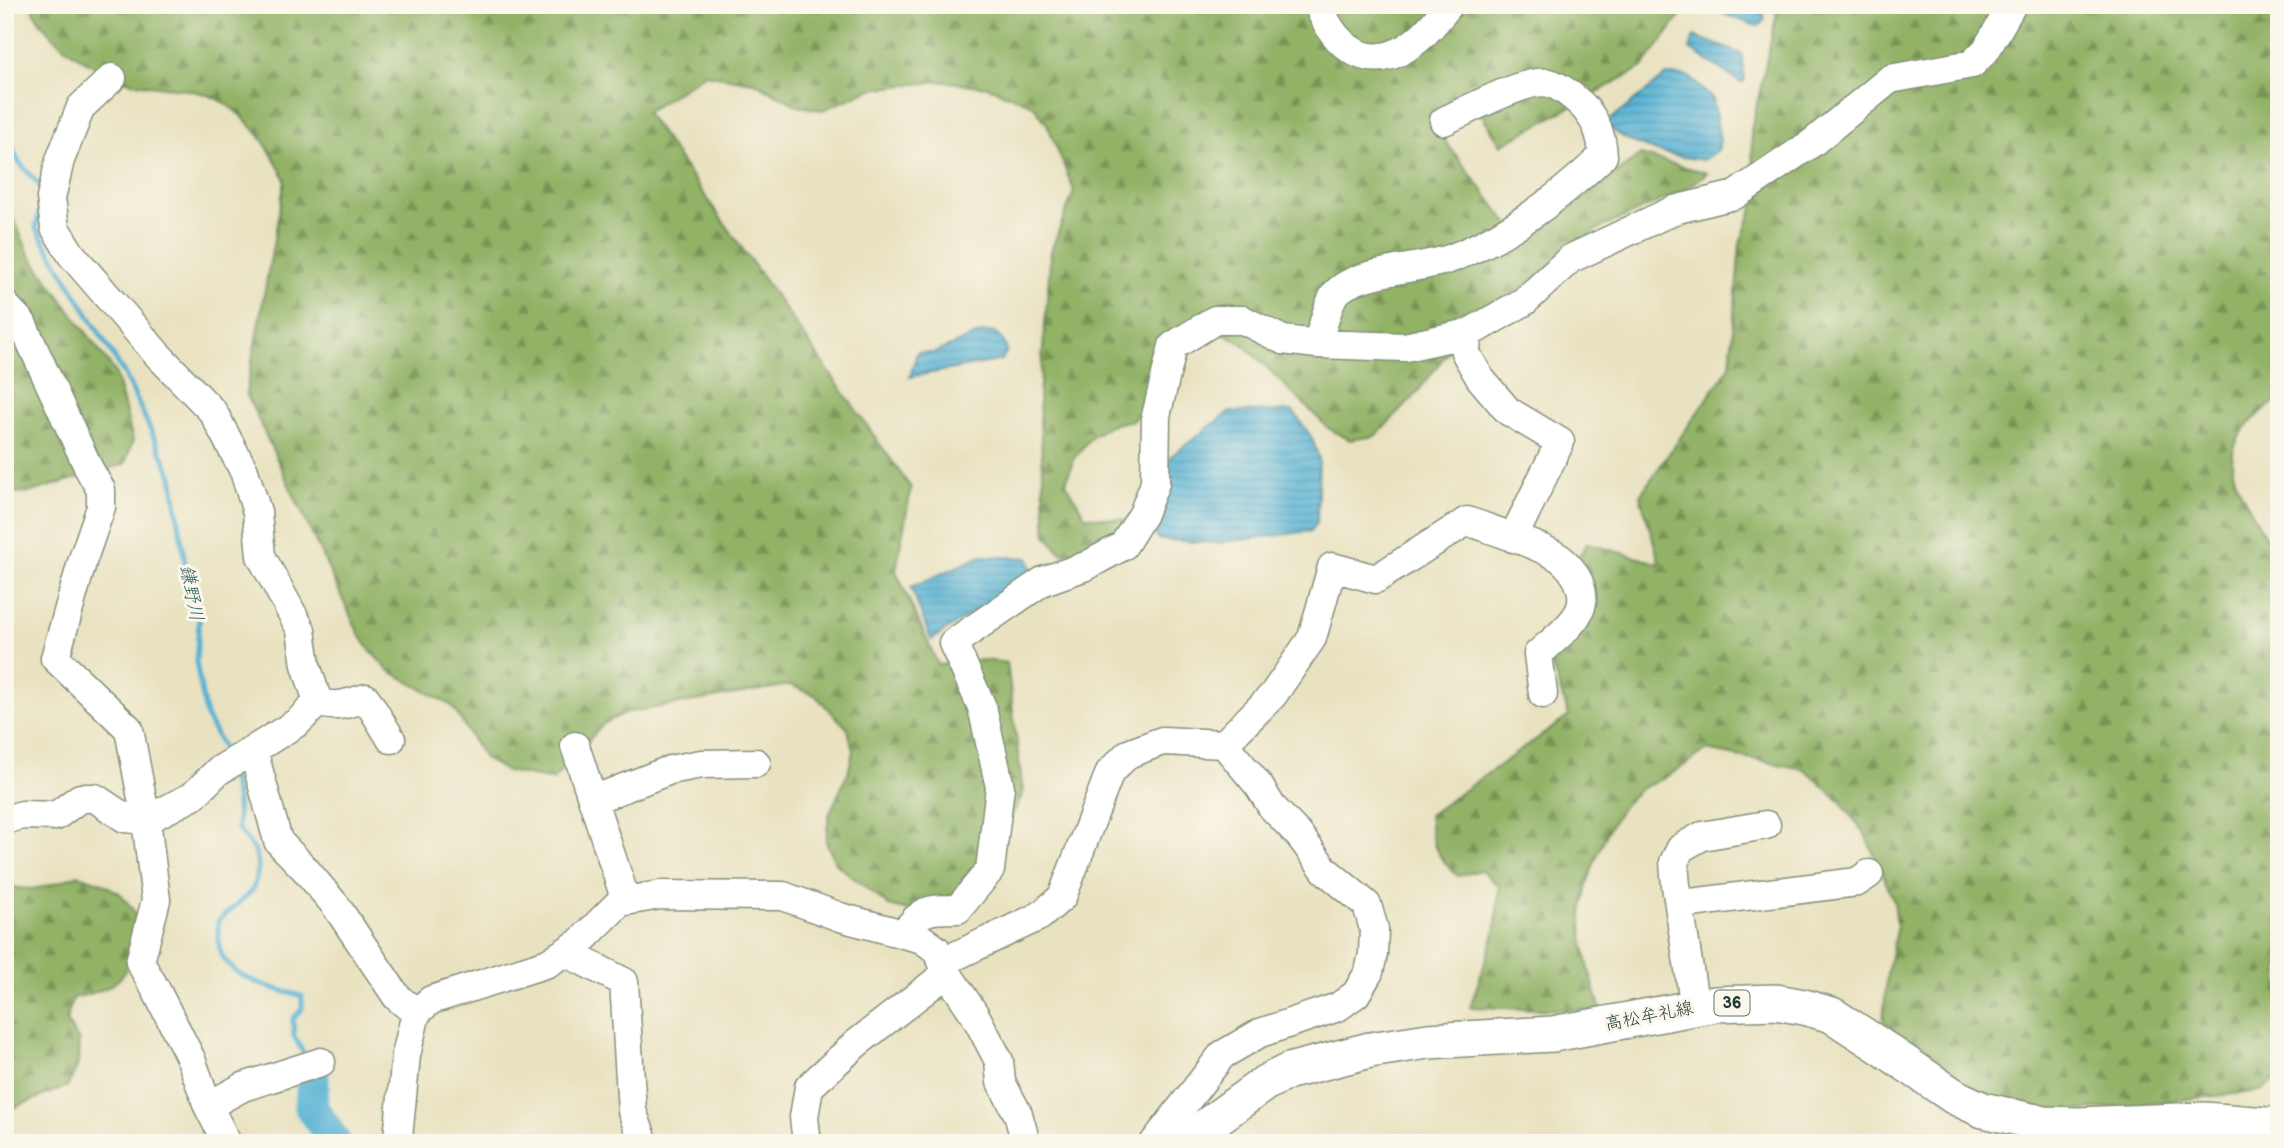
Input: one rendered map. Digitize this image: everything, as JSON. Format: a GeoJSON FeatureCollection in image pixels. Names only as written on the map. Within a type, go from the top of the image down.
{"type":"FeatureCollection","features":[{"type":"Feature","properties":{"kind":"main road","name":"高松牟礼線"},"geometry":{"type":"LineString","coordinates":[[1184,1143],[1265,1083],[1289,1071],[1370,1050],[1428,1041],[1553,1034],[1715,1004],[1776,1002],[1832,1015],[1955,1097],[1983,1110],[2045,1124],[2204,1120],[2279,1126]]}},
{"type":"Feature","properties":{"kind":"street"},"geometry":{"type":"LineString","coordinates":[[1318,5],[1325,23],[1338,39],[1354,52],[1373,59],[1407,47],[1423,34],[1449,5]]}},
{"type":"Feature","properties":{"kind":"street"},"geometry":{"type":"LineString","coordinates":[[904,934],[912,922],[929,909],[958,909],[990,870],[1000,787],[982,707],[953,643],[1043,581],[1086,566],[1123,546],[1143,514],[1155,483],[1156,416],[1173,346],[1215,320],[1243,320],[1283,340],[1317,344],[1405,347],[1469,333],[1525,301],[1570,259],[1674,210],[1735,195],[1812,143],[1891,79],[1972,64],[1986,50],[2012,5]]}},
{"type":"Feature","properties":{"kind":"street"},"geometry":{"type":"LineString","coordinates":[[112,78],[81,107],[60,160],[51,198],[54,228],[79,264],[157,354],[213,412],[244,471],[257,512],[261,556],[301,630],[306,665],[318,702],[327,706],[338,706],[366,698],[391,739]]}},
{"type":"Feature","properties":{"kind":"street"},"geometry":{"type":"LineString","coordinates":[[1317,344],[1334,294],[1355,280],[1451,259],[1522,221],[1578,180],[1603,156],[1602,142],[1592,115],[1572,95],[1548,82],[1521,86],[1444,121]]}},
{"type":"Feature","properties":{"kind":"street"},"geometry":{"type":"LineString","coordinates":[[5,305],[22,323],[101,490],[102,507],[83,559],[55,658],[129,729],[146,820],[156,900],[139,962],[191,1059],[208,1107],[228,1143]]}},
{"type":"Feature","properties":{"kind":"street"},"geometry":{"type":"LineString","coordinates":[[1469,333],[1465,352],[1480,378],[1508,411],[1560,442],[1513,538]]}},
{"type":"Feature","properties":{"kind":"street"},"geometry":{"type":"LineString","coordinates":[[1224,744],[1273,695],[1312,638],[1332,567],[1376,579],[1467,521],[1555,554],[1574,570],[1582,593],[1581,608],[1565,630],[1538,654],[1542,694]]}},
{"type":"Feature","properties":{"kind":"street"},"geometry":{"type":"LineString","coordinates":[[5,820],[22,815],[56,816],[80,798],[95,798],[125,818],[146,820],[193,796],[234,761],[298,722],[318,702]]}},
{"type":"Feature","properties":{"kind":"street"},"geometry":{"type":"LineString","coordinates":[[807,1143],[804,1117],[809,1087],[857,1043],[947,972],[949,959],[1040,916],[1062,897],[1110,772],[1128,754],[1162,741],[1224,744],[1325,870],[1367,905],[1374,929],[1373,954],[1369,972],[1356,994],[1338,1007],[1260,1033],[1222,1055],[1154,1143]]}},
{"type":"Feature","properties":{"kind":"street"},"geometry":{"type":"LineString","coordinates":[[575,747],[626,901]]}},
{"type":"Feature","properties":{"kind":"street"},"geometry":{"type":"LineString","coordinates":[[234,761],[278,841],[335,906],[397,997],[416,1013]]}},
{"type":"Feature","properties":{"kind":"street"},"geometry":{"type":"LineString","coordinates":[[593,800],[670,770],[701,764],[756,763]]}},
{"type":"Feature","properties":{"kind":"street"},"geometry":{"type":"LineString","coordinates":[[1695,1007],[1674,862],[1681,848],[1702,836],[1766,825]]}},
{"type":"Feature","properties":{"kind":"street"},"geometry":{"type":"LineString","coordinates":[[1680,912],[1691,903],[1857,882],[1869,874]]}},
{"type":"Feature","properties":{"kind":"street"},"geometry":{"type":"LineString","coordinates":[[395,1143],[398,1138],[406,1055],[416,1013],[431,1000],[548,963],[579,943],[620,902],[660,895],[783,896],[840,917],[922,939],[937,950],[999,1061],[1001,1082],[1018,1114],[1026,1143]]}},
{"type":"Feature","properties":{"kind":"street"},"geometry":{"type":"LineString","coordinates":[[565,952],[624,982],[632,1111],[644,1143]]}},
{"type":"Feature","properties":{"kind":"street"},"geometry":{"type":"LineString","coordinates":[[208,1107],[243,1087],[321,1062]]}},
{"type":"Feature","properties":{"kind":"green space"},"geometry":{"type":"Polygon","coordinates":[[[30,5],[1688,5],[1643,67],[1501,145],[1470,96],[1436,129],[1523,243],[1640,155],[1707,173],[1687,189],[1596,230],[1457,340],[1413,398],[1375,436],[1350,440],[1328,428],[1242,343],[1220,332],[1196,340],[1133,420],[1110,425],[1091,437],[1074,458],[1066,483],[1085,516],[1130,520],[1104,552],[1062,554],[1046,535],[1039,397],[1051,251],[1074,191],[1047,124],[1033,105],[988,87],[941,81],[871,89],[823,110],[798,106],[754,82],[705,74],[646,112],[911,488],[896,571],[938,665],[984,660],[1007,663],[1023,793],[1003,835],[956,894],[913,912],[889,906],[835,863],[826,841],[829,815],[848,773],[853,751],[848,729],[815,695],[790,685],[624,713],[603,724],[553,780],[505,771],[484,758],[452,706],[388,670],[371,652],[358,632],[246,393],[285,180],[279,167],[252,127],[228,106],[201,93],[131,82],[96,68],[52,36],[30,5]]]}},
{"type":"Feature","properties":{"kind":"green space"},"geometry":{"type":"Polygon","coordinates":[[[1770,5],[2279,5],[2279,402],[2272,404],[2253,420],[2235,445],[2232,456],[2232,468],[2240,491],[2279,559],[2279,1077],[2260,1091],[2069,1112],[1975,1100],[1883,1021],[1887,975],[1897,925],[1894,901],[1866,836],[1839,800],[1804,769],[1706,750],[1663,779],[1642,788],[1630,799],[1619,813],[1600,849],[1586,889],[1582,922],[1586,956],[1601,1011],[1470,1007],[1495,933],[1499,886],[1481,870],[1458,876],[1450,869],[1436,849],[1429,815],[1569,716],[1548,655],[1582,629],[1575,563],[1587,543],[1660,564],[1640,495],[1730,366],[1740,244],[1755,201],[1751,131],[1777,13],[1770,5]]]}},
{"type":"Feature","properties":{"kind":"green space"},"geometry":{"type":"Polygon","coordinates":[[[5,199],[29,254],[115,372],[133,440],[125,464],[31,492],[5,493],[5,199]]]}},
{"type":"Feature","properties":{"kind":"green space"},"geometry":{"type":"Polygon","coordinates":[[[79,875],[102,883],[121,894],[136,914],[129,962],[117,980],[107,987],[73,998],[66,1021],[79,1041],[78,1064],[68,1086],[5,1111],[5,882],[14,887],[32,889],[79,875]]]}},
{"type":"Feature","properties":{"kind":"water"},"geometry":{"type":"Polygon","coordinates":[[[1712,5],[1760,5],[1765,19],[1756,26],[1718,12],[1712,5]]]}},
{"type":"Feature","properties":{"kind":"water"},"geometry":{"type":"Polygon","coordinates":[[[1694,36],[1742,54],[1745,80],[1741,83],[1690,49],[1694,36]]]}},
{"type":"Feature","properties":{"kind":"water"},"geometry":{"type":"Polygon","coordinates":[[[1667,75],[1688,76],[1713,99],[1720,141],[1718,150],[1704,160],[1639,145],[1605,124],[1667,75]]]}},
{"type":"Feature","properties":{"kind":"water"},"geometry":{"type":"Polygon","coordinates":[[[994,332],[1004,342],[1007,351],[1002,360],[910,377],[917,352],[934,353],[981,333],[994,332]]]}},
{"type":"Feature","properties":{"kind":"water"},"geometry":{"type":"Polygon","coordinates":[[[1293,411],[1312,438],[1319,459],[1317,522],[1311,531],[1218,543],[1160,540],[1151,530],[1171,456],[1229,412],[1293,411]]]}},
{"type":"Feature","properties":{"kind":"water"},"geometry":{"type":"Polygon","coordinates":[[[981,556],[1028,558],[1033,573],[931,640],[911,587],[981,556]]]}},
{"type":"Feature","properties":{"kind":"waterway","name":"鎌野川"},"geometry":{"type":"LineString","coordinates":[[5,128],[18,161],[43,189]]}},
{"type":"Feature","properties":{"kind":"waterway","name":"鎌野川"},"geometry":{"type":"LineString","coordinates":[[40,209],[36,228],[125,375],[172,476],[190,595],[199,621],[196,662],[206,716],[225,757]]}},
{"type":"Feature","properties":{"kind":"waterway","name":"鎌野川"},"geometry":{"type":"LineString","coordinates":[[230,773],[237,800],[238,829],[255,851],[258,864],[252,891],[218,921],[220,949],[226,962],[245,977],[268,987],[302,996],[302,1009],[293,1019],[294,1036],[307,1059]]}},
{"type":"Feature","properties":{"kind":"waterway","name":"鎌野川"},"geometry":{"type":"LineString","coordinates":[[311,1069],[311,1107],[335,1143]]}}]}
